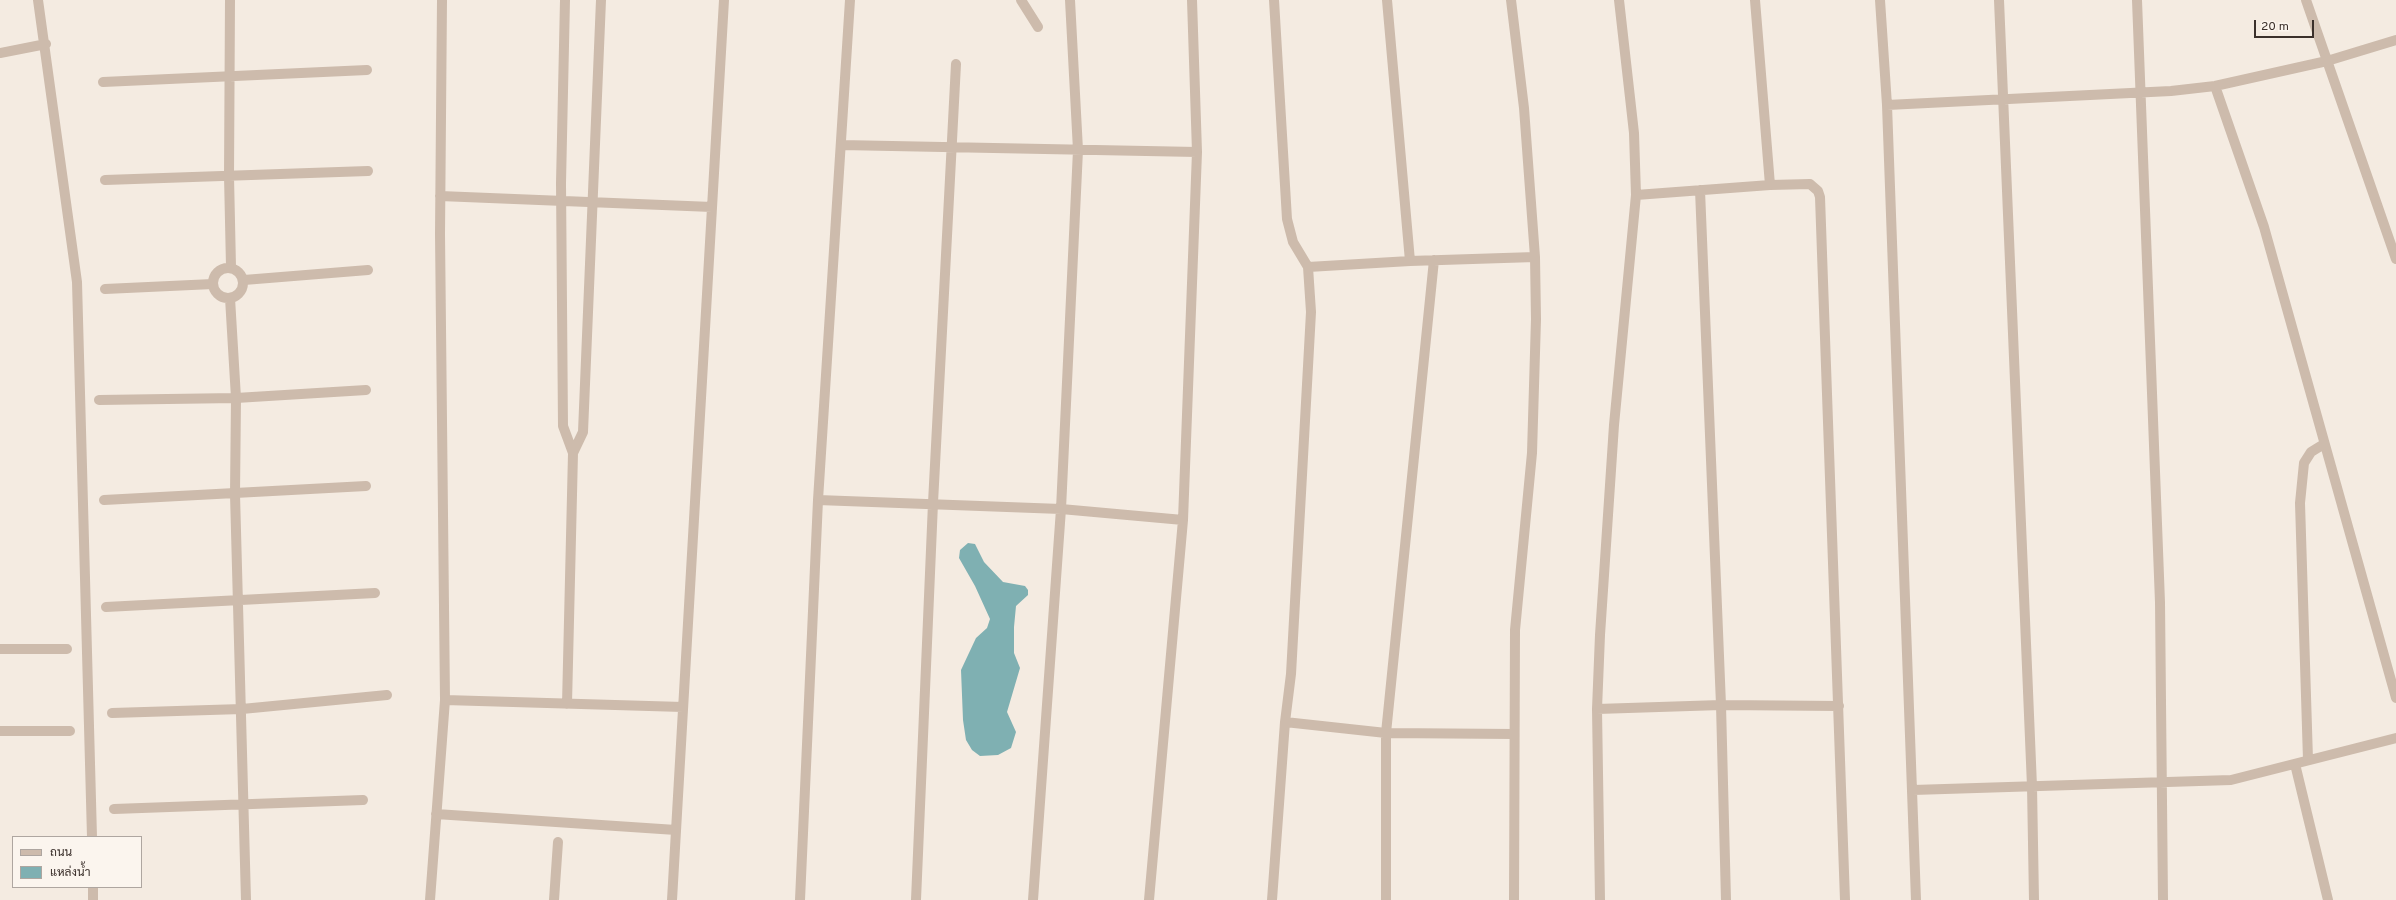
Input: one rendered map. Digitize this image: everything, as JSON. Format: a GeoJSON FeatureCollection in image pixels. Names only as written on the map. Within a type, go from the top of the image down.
{"type":"FeatureCollection","features":[{"type":"Feature","properties":{"kind":"street"},"geometry":{"type":"LineString","coordinates":[[38,0],[46,44],[77,282],[92,836]]}},
{"type":"Feature","properties":{"kind":"street"},"geometry":{"type":"LineString","coordinates":[[230,0],[231,77],[229,176],[231,267]]}},
{"type":"Feature","properties":{"kind":"street"},"geometry":{"type":"LineString","coordinates":[[430,900],[445,700],[440,196],[442,0]]}},
{"type":"Feature","properties":{"kind":"street"},"geometry":{"type":"LineString","coordinates":[[565,0],[561,202],[563,426],[573,453],[567,704]]}},
{"type":"Feature","properties":{"kind":"street"},"geometry":{"type":"LineString","coordinates":[[573,453],[583,432],[594,203],[601,0]]}},
{"type":"Feature","properties":{"kind":"street"},"geometry":{"type":"LineString","coordinates":[[672,900],[724,0]]}},
{"type":"Feature","properties":{"kind":"street"},"geometry":{"type":"LineString","coordinates":[[800,900],[818,500],[850,0]]}},
{"type":"Feature","properties":{"kind":"street"},"geometry":{"type":"LineString","coordinates":[[1021,0],[1038,27]]}},
{"type":"Feature","properties":{"kind":"street"},"geometry":{"type":"LineString","coordinates":[[1033,900],[1061,509],[1078,150],[1070,0]]}},
{"type":"Feature","properties":{"kind":"street"},"geometry":{"type":"LineString","coordinates":[[1149,900],[1183,520],[1197,152],[1192,0]]}},
{"type":"Feature","properties":{"kind":"street"},"geometry":{"type":"LineString","coordinates":[[1272,900],[1285,722],[1291,674],[1310,328],[1308,267],[1293,242],[1288,219],[1274,0]]}},
{"type":"Feature","properties":{"kind":"street"},"geometry":{"type":"LineString","coordinates":[[1387,0],[1410,261]]}},
{"type":"Feature","properties":{"kind":"street"},"geometry":{"type":"LineString","coordinates":[[1511,0],[1524,108],[1535,257],[1535,388],[1532,453],[1515,630],[1514,900]]}},
{"type":"Feature","properties":{"kind":"street"},"geometry":{"type":"LineString","coordinates":[[1600,900],[1597,709],[1600,635],[1614,425],[1636,195],[1634,133],[1619,0]]}},
{"type":"Feature","properties":{"kind":"street"},"geometry":{"type":"LineString","coordinates":[[1755,0],[1770,185]]}},
{"type":"Feature","properties":{"kind":"street"},"geometry":{"type":"LineString","coordinates":[[1880,0],[1887,105],[1916,900]]}},
{"type":"Feature","properties":{"kind":"street"},"geometry":{"type":"LineString","coordinates":[[1999,0],[2032,786],[2034,900]]}},
{"type":"Feature","properties":{"kind":"street"},"geometry":{"type":"LineString","coordinates":[[2137,0],[2159,594],[2163,900]]}},
{"type":"Feature","properties":{"kind":"street"},"geometry":{"type":"LineString","coordinates":[[2306,0],[2372,186],[2396,259]]}},
{"type":"Feature","properties":{"kind":"street"},"geometry":{"type":"LineString","coordinates":[[1887,105],[2141,92],[2215,86],[2327,61],[2396,40]]}},
{"type":"Feature","properties":{"kind":"street"},"geometry":{"type":"LineString","coordinates":[[0,53],[46,44]]}},
{"type":"Feature","properties":{"kind":"street"},"geometry":{"type":"LineString","coordinates":[[916,900],[933,503],[956,64]]}},
{"type":"Feature","properties":{"kind":"street"},"geometry":{"type":"LineString","coordinates":[[103,82],[366,70]]}},
{"type":"Feature","properties":{"kind":"street"},"geometry":{"type":"LineString","coordinates":[[2215,86],[2264,227],[2396,698]]}},
{"type":"Feature","properties":{"kind":"street"},"geometry":{"type":"LineString","coordinates":[[841,145],[1197,152]]}},
{"type":"Feature","properties":{"kind":"street"},"geometry":{"type":"LineString","coordinates":[[105,180],[368,171]]}},
{"type":"Feature","properties":{"kind":"street"},"geometry":{"type":"LineString","coordinates":[[1636,195],[1770,185],[1810,184],[1818,191],[1820,196],[1845,900]]}},
{"type":"Feature","properties":{"kind":"street"},"geometry":{"type":"LineString","coordinates":[[1700,190],[1726,900]]}},
{"type":"Feature","properties":{"kind":"street"},"geometry":{"type":"LineString","coordinates":[[440,196],[712,207]]}},
{"type":"Feature","properties":{"kind":"street"},"geometry":{"type":"LineString","coordinates":[[1308,267],[1410,261],[1535,257]]}},
{"type":"Feature","properties":{"kind":"street"},"geometry":{"type":"LineString","coordinates":[[1386,900],[1386,733],[1434,260]]}},
{"type":"Feature","properties":{"kind":"street"},"geometry":{"type":"LineString","coordinates":[[230,298],[219,294],[213,284],[214,277],[218,271],[231,267],[237,270],[244,280]]}},
{"type":"Feature","properties":{"kind":"street"},"geometry":{"type":"LineString","coordinates":[[244,280],[368,270]]}},
{"type":"Feature","properties":{"kind":"street"},"geometry":{"type":"LineString","coordinates":[[230,298],[240,292],[244,280]]}},
{"type":"Feature","properties":{"kind":"street"},"geometry":{"type":"LineString","coordinates":[[105,289],[213,284]]}},
{"type":"Feature","properties":{"kind":"street"},"geometry":{"type":"LineString","coordinates":[[230,298],[236,398],[235,494],[242,709],[242,803],[246,900]]}},
{"type":"Feature","properties":{"kind":"street"},"geometry":{"type":"LineString","coordinates":[[99,400],[236,398],[366,390]]}},
{"type":"Feature","properties":{"kind":"street"},"geometry":{"type":"LineString","coordinates":[[2308,760],[2300,503],[2304,463],[2311,452],[2324,444]]}},
{"type":"Feature","properties":{"kind":"street"},"geometry":{"type":"LineString","coordinates":[[104,500],[366,486]]}},
{"type":"Feature","properties":{"kind":"street"},"geometry":{"type":"LineString","coordinates":[[818,500],[933,503],[1061,509],[1183,520]]}},
{"type":"Feature","properties":{"kind":"street"},"geometry":{"type":"LineString","coordinates":[[106,607],[375,594]]}},
{"type":"Feature","properties":{"kind":"street"},"geometry":{"type":"LineString","coordinates":[[0,650],[67,649]]}},
{"type":"Feature","properties":{"kind":"street"},"geometry":{"type":"LineString","coordinates":[[112,713],[242,709],[387,695]]}},
{"type":"Feature","properties":{"kind":"street"},"geometry":{"type":"LineString","coordinates":[[445,700],[683,707]]}},
{"type":"Feature","properties":{"kind":"street"},"geometry":{"type":"LineString","coordinates":[[1597,709],[1720,705],[1839,706]]}},
{"type":"Feature","properties":{"kind":"street"},"geometry":{"type":"LineString","coordinates":[[1285,722],[1386,733],[1514,734]]}},
{"type":"Feature","properties":{"kind":"street"},"geometry":{"type":"LineString","coordinates":[[0,731],[70,731]]}},
{"type":"Feature","properties":{"kind":"street"},"geometry":{"type":"LineString","coordinates":[[1913,790],[2231,780],[2396,738]]}},
{"type":"Feature","properties":{"kind":"street"},"geometry":{"type":"LineString","coordinates":[[2295,764],[2328,900]]}},
{"type":"Feature","properties":{"kind":"street"},"geometry":{"type":"LineString","coordinates":[[114,809],[242,803],[363,800]]}},
{"type":"Feature","properties":{"kind":"street"},"geometry":{"type":"LineString","coordinates":[[436,814],[676,830]]}},
{"type":"Feature","properties":{"kind":"street"},"geometry":{"type":"LineString","coordinates":[[554,900],[558,842]]}},
{"type":"Feature","properties":{"kind":"street"},"geometry":{"type":"LineString","coordinates":[[93,888],[93,900]]}},
{"type":"Feature","properties":{"kind":"water"},"geometry":{"type":"Polygon","coordinates":[[[968,543],[975,544],[984,562],[1003,582],[1025,586],[1028,590],[1028,595],[1016,606],[1014,627],[1014,653],[1020,668],[1007,712],[1016,732],[1011,748],[998,755],[980,756],[972,750],[966,740],[963,720],[961,670],[976,638],[987,628],[990,619],[975,586],[959,558],[960,550],[968,543]]]}}]}
